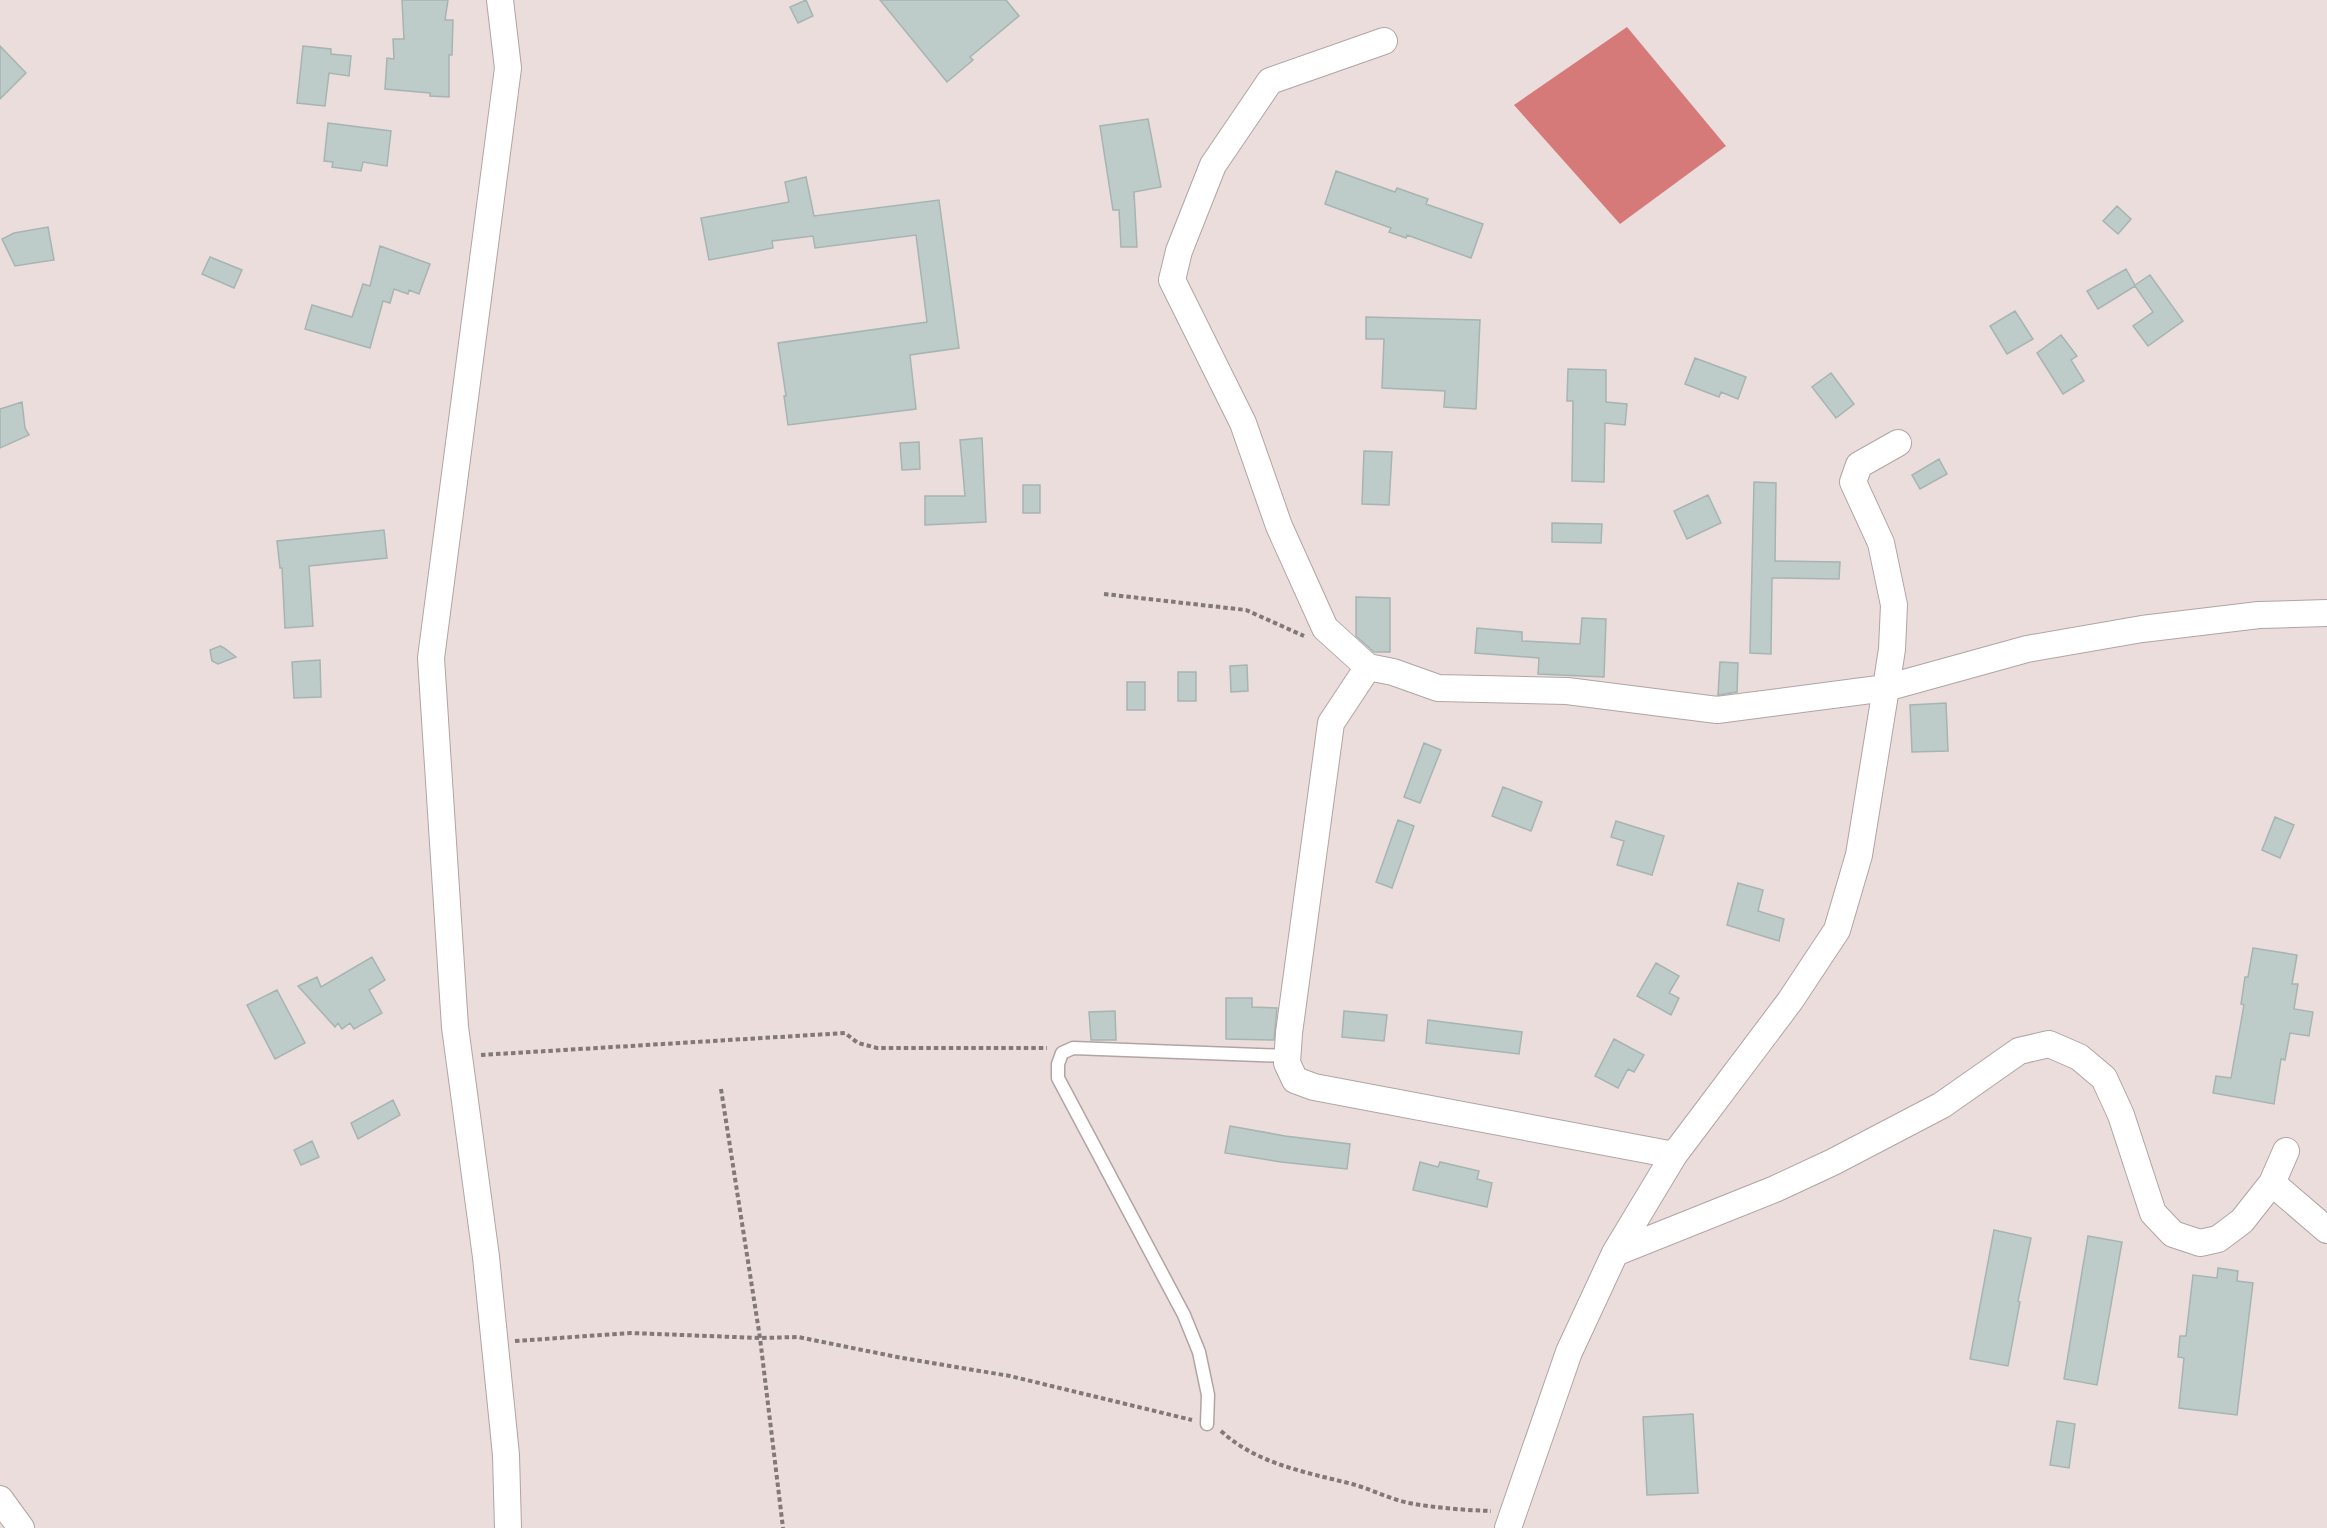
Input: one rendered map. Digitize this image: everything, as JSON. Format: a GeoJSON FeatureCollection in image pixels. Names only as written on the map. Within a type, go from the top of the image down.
{"type":"FeatureCollection","features":[{"type":"Feature","properties":{"kind":"street"},"geometry":{"type":"LineString","coordinates":[[500,0],[508,68],[431,658],[455,1027],[495,1342],[506,1455],[508,1528]]}},
{"type":"Feature","properties":{"kind":"street"},"geometry":{"type":"LineString","coordinates":[[1384,41],[1270,81],[1213,165],[1179,251],[1172,280],[1243,423],[1279,526],[1325,628],[1368,667],[1393,672],[1438,688],[1567,691],[1717,710],[1886,688],[2027,649],[2142,629],[2259,615],[2327,613]]}},
{"type":"Feature","properties":{"kind":"street"},"geometry":{"type":"LineString","coordinates":[[1511,1520],[1569,1352],[1615,1253],[1674,1155],[1790,1001],[1837,930],[1859,855],[1892,649],[1894,605],[1881,543],[1853,482],[1859,465],[1898,443]]}},
{"type":"Feature","properties":{"kind":"street"},"geometry":{"type":"LineString","coordinates":[[1368,667],[1331,723],[1287,1056],[1287,1063],[1295,1080],[1314,1087],[1674,1155]]}},
{"type":"Feature","properties":{"kind":"street"},"geometry":{"type":"LineString","coordinates":[[1615,1253],[1775,1189],[1833,1162],[1942,1105],[2019,1051],[2049,1044],[2079,1057],[2104,1078],[2121,1115],[2152,1213],[2173,1234],[2200,1243],[2218,1239],[2242,1221],[2272,1183],[2286,1151]]}},
{"type":"Feature","properties":{"kind":"street"},"geometry":{"type":"LineString","coordinates":[[2272,1183],[2327,1230]]}},
{"type":"Feature","properties":{"kind":"street"},"geometry":{"type":"LineString","coordinates":[[0,1499],[21,1528]]}},
{"type":"Feature","properties":{"kind":"lane"},"geometry":{"type":"LineString","coordinates":[[1207,1424],[1208,1395],[1199,1352],[1166,1278],[1058,1078],[1058,1064],[1062,1053],[1073,1048],[1287,1056]]}},
{"type":"Feature","properties":{"kind":"path"},"geometry":{"type":"LineString","coordinates":[[1104,594],[1246,610],[1295,633],[1312,638],[1336,639]]}},
{"type":"Feature","properties":{"kind":"path"},"geometry":{"type":"LineString","coordinates":[[459,1056],[845,1033],[858,1043],[877,1048],[1048,1048],[1062,1053]]}},
{"type":"Feature","properties":{"kind":"path"},"geometry":{"type":"LineString","coordinates":[[721,1089],[760,1338],[783,1528]]}},
{"type":"Feature","properties":{"kind":"path"},"geometry":{"type":"LineString","coordinates":[[495,1342],[631,1333],[760,1338],[798,1337],[902,1358],[1010,1376],[1207,1424],[1218,1428],[1240,1446],[1269,1462],[1366,1488],[1407,1502],[1511,1520]]}},
{"type":"Feature","properties":{"kind":"shaded area"},"geometry":{"type":"Polygon","coordinates":[[[1627,27],[1726,146],[1620,224],[1514,105],[1627,27]]]}},
{"type":"Feature","properties":{"kind":"building"},"geometry":{"type":"Polygon","coordinates":[[[402,0],[448,0],[445,20],[453,20],[452,55],[449,55],[449,97],[385,89],[387,58],[394,59],[393,39],[404,39],[402,0]]]}},
{"type":"Feature","properties":{"kind":"building"},"geometry":{"type":"Polygon","coordinates":[[[806,0],[813,16],[798,23],[790,7],[806,0]]]}},
{"type":"Feature","properties":{"kind":"building"},"geometry":{"type":"Polygon","coordinates":[[[880,0],[1006,0],[1019,16],[970,57],[973,60],[947,82],[880,0]]]}},
{"type":"Feature","properties":{"kind":"building"},"geometry":{"type":"Polygon","coordinates":[[[0,46],[26,73],[0,99],[0,46]]]}},
{"type":"Feature","properties":{"kind":"building"},"geometry":{"type":"Polygon","coordinates":[[[303,46],[331,49],[331,54],[351,56],[349,76],[329,73],[325,106],[297,103],[303,46]]]}},
{"type":"Feature","properties":{"kind":"building"},"geometry":{"type":"Polygon","coordinates":[[[1148,119],[1161,187],[1134,192],[1137,247],[1121,247],[1119,210],[1113,210],[1100,126],[1148,119]]]}},
{"type":"Feature","properties":{"kind":"building"},"geometry":{"type":"Polygon","coordinates":[[[328,123],[391,131],[387,166],[363,162],[361,171],[332,167],[333,162],[324,161],[328,123]]]}},
{"type":"Feature","properties":{"kind":"building"},"geometry":{"type":"Polygon","coordinates":[[[1336,171],[1395,192],[1397,188],[1428,199],[1426,204],[1483,224],[1471,258],[1407,235],[1406,238],[1389,232],[1391,228],[1325,204],[1336,171]]]}},
{"type":"Feature","properties":{"kind":"building"},"geometry":{"type":"Polygon","coordinates":[[[806,177],[814,216],[939,200],[959,348],[910,355],[916,409],[788,425],[778,343],[927,322],[916,235],[815,248],[813,236],[772,241],[773,248],[709,260],[701,218],[789,202],[785,182],[806,177]]]}},
{"type":"Feature","properties":{"kind":"building"},"geometry":{"type":"Polygon","coordinates":[[[2117,206],[2131,219],[2118,234],[2103,221],[2117,206]]]}},
{"type":"Feature","properties":{"kind":"building"},"geometry":{"type":"Polygon","coordinates":[[[48,227],[54,260],[15,266],[2,239],[14,233],[48,227]]]}},
{"type":"Feature","properties":{"kind":"building"},"geometry":{"type":"Polygon","coordinates":[[[380,246],[430,264],[419,294],[409,290],[408,294],[394,289],[390,303],[383,301],[370,348],[305,329],[312,305],[352,317],[363,284],[370,286],[380,246]]]}},
{"type":"Feature","properties":{"kind":"building"},"geometry":{"type":"Polygon","coordinates":[[[210,257],[242,270],[234,288],[202,274],[210,257]]]}},
{"type":"Feature","properties":{"kind":"building"},"geometry":{"type":"Polygon","coordinates":[[[2126,269],[2135,285],[2150,275],[2183,321],[2148,346],[2133,326],[2153,312],[2135,286],[2098,309],[2087,291],[2126,269]]]}},
{"type":"Feature","properties":{"kind":"building"},"geometry":{"type":"Polygon","coordinates":[[[2015,311],[2033,339],[2007,354],[1990,326],[2015,311]]]}},
{"type":"Feature","properties":{"kind":"building"},"geometry":{"type":"Polygon","coordinates":[[[1366,317],[1480,320],[1476,409],[1444,407],[1445,391],[1382,388],[1384,339],[1366,339],[1366,317]]]}},
{"type":"Feature","properties":{"kind":"building"},"geometry":{"type":"Polygon","coordinates":[[[2061,335],[2077,356],[2071,360],[2084,381],[2063,394],[2037,353],[2061,335]]]}},
{"type":"Feature","properties":{"kind":"building"},"geometry":{"type":"Polygon","coordinates":[[[1695,358],[1746,377],[1738,399],[1721,392],[1719,397],[1685,384],[1695,358]]]}},
{"type":"Feature","properties":{"kind":"building"},"geometry":{"type":"Polygon","coordinates":[[[1568,369],[1606,370],[1606,402],[1627,404],[1625,425],[1605,423],[1604,482],[1572,481],[1573,401],[1567,401],[1568,369]]]}},
{"type":"Feature","properties":{"kind":"building"},"geometry":{"type":"Polygon","coordinates":[[[1831,373],[1854,404],[1836,418],[1812,387],[1831,373]]]}},
{"type":"Feature","properties":{"kind":"building"},"geometry":{"type":"Polygon","coordinates":[[[22,402],[25,428],[29,435],[0,448],[0,409],[22,402]]]}},
{"type":"Feature","properties":{"kind":"building"},"geometry":{"type":"Polygon","coordinates":[[[982,438],[986,522],[925,525],[925,496],[965,496],[960,440],[982,438]]]}},
{"type":"Feature","properties":{"kind":"building"},"geometry":{"type":"Polygon","coordinates":[[[919,442],[920,469],[902,470],[900,443],[919,442]]]}},
{"type":"Feature","properties":{"kind":"building"},"geometry":{"type":"Polygon","coordinates":[[[1364,451],[1392,452],[1389,505],[1362,504],[1364,451]]]}},
{"type":"Feature","properties":{"kind":"building"},"geometry":{"type":"Polygon","coordinates":[[[1939,459],[1947,474],[1920,489],[1912,475],[1939,459]]]}},
{"type":"Feature","properties":{"kind":"building"},"geometry":{"type":"Polygon","coordinates":[[[1754,482],[1776,483],[1775,561],[1840,562],[1839,579],[1772,578],[1771,654],[1750,653],[1754,482]]]}},
{"type":"Feature","properties":{"kind":"building"},"geometry":{"type":"Polygon","coordinates":[[[1023,485],[1040,485],[1040,513],[1023,513],[1023,485]]]}},
{"type":"Feature","properties":{"kind":"building"},"geometry":{"type":"Polygon","coordinates":[[[1708,495],[1721,523],[1687,539],[1674,511],[1708,495]]]}},
{"type":"Feature","properties":{"kind":"building"},"geometry":{"type":"Polygon","coordinates":[[[1552,523],[1602,524],[1601,543],[1552,542],[1552,523]]]}},
{"type":"Feature","properties":{"kind":"building"},"geometry":{"type":"Polygon","coordinates":[[[384,530],[387,558],[309,566],[313,626],[285,628],[282,568],[280,568],[277,541],[384,530]]]}},
{"type":"Feature","properties":{"kind":"building"},"geometry":{"type":"Polygon","coordinates":[[[1356,597],[1390,598],[1390,652],[1374,652],[1356,636],[1356,597]]]}},
{"type":"Feature","properties":{"kind":"building"},"geometry":{"type":"Polygon","coordinates":[[[1582,618],[1606,619],[1604,677],[1538,674],[1539,658],[1475,653],[1477,628],[1522,632],[1522,641],[1580,644],[1582,618]]]}},
{"type":"Feature","properties":{"kind":"building"},"geometry":{"type":"Polygon","coordinates":[[[220,646],[236,657],[218,664],[212,661],[210,650],[220,646]]]}},
{"type":"Feature","properties":{"kind":"building"},"geometry":{"type":"Polygon","coordinates":[[[320,660],[321,697],[294,698],[292,662],[320,660]]]}},
{"type":"Feature","properties":{"kind":"building"},"geometry":{"type":"Polygon","coordinates":[[[1720,662],[1738,663],[1737,692],[1718,695],[1720,662]]]}},
{"type":"Feature","properties":{"kind":"building"},"geometry":{"type":"Polygon","coordinates":[[[1247,665],[1248,691],[1231,692],[1230,666],[1247,665]]]}},
{"type":"Feature","properties":{"kind":"building"},"geometry":{"type":"Polygon","coordinates":[[[1178,672],[1196,672],[1196,701],[1178,701],[1178,672]]]}},
{"type":"Feature","properties":{"kind":"building"},"geometry":{"type":"Polygon","coordinates":[[[1127,682],[1145,682],[1145,710],[1127,710],[1127,682]]]}},
{"type":"Feature","properties":{"kind":"building"},"geometry":{"type":"Polygon","coordinates":[[[1946,703],[1948,751],[1912,752],[1910,705],[1946,703]]]}},
{"type":"Feature","properties":{"kind":"building"},"geometry":{"type":"Polygon","coordinates":[[[1424,743],[1441,750],[1420,803],[1404,797],[1424,743]]]}},
{"type":"Feature","properties":{"kind":"building"},"geometry":{"type":"Polygon","coordinates":[[[1503,787],[1542,802],[1531,831],[1492,816],[1503,787]]]}},
{"type":"Feature","properties":{"kind":"building"},"geometry":{"type":"Polygon","coordinates":[[[2275,817],[2294,825],[2280,858],[2262,850],[2275,817]]]}},
{"type":"Feature","properties":{"kind":"building"},"geometry":{"type":"Polygon","coordinates":[[[1398,820],[1414,826],[1392,888],[1376,882],[1398,820]]]}},
{"type":"Feature","properties":{"kind":"building"},"geometry":{"type":"Polygon","coordinates":[[[1616,821],[1664,836],[1652,875],[1617,865],[1624,841],[1611,837],[1616,821]]]}},
{"type":"Feature","properties":{"kind":"building"},"geometry":{"type":"Polygon","coordinates":[[[1738,883],[1763,890],[1758,911],[1784,919],[1779,941],[1727,925],[1738,883]]]}},
{"type":"Feature","properties":{"kind":"building"},"geometry":{"type":"Polygon","coordinates":[[[2253,948],[2297,955],[2292,984],[2298,984],[2294,1009],[2313,1012],[2309,1036],[2290,1033],[2285,1060],[2281,1059],[2274,1104],[2213,1093],[2216,1076],[2231,1078],[2244,1005],[2241,1004],[2245,977],[2248,977],[2253,948]]]}},
{"type":"Feature","properties":{"kind":"building"},"geometry":{"type":"Polygon","coordinates":[[[372,957],[385,980],[369,990],[382,1013],[354,1029],[350,1023],[342,1029],[338,1023],[335,1027],[298,986],[317,977],[321,987],[372,957]]]}},
{"type":"Feature","properties":{"kind":"building"},"geometry":{"type":"Polygon","coordinates":[[[1656,963],[1679,976],[1669,993],[1679,998],[1671,1015],[1637,996],[1656,963]]]}},
{"type":"Feature","properties":{"kind":"building"},"geometry":{"type":"Polygon","coordinates":[[[277,990],[305,1043],[275,1059],[247,1005],[277,990]]]}},
{"type":"Feature","properties":{"kind":"building"},"geometry":{"type":"Polygon","coordinates":[[[1226,998],[1252,998],[1252,1007],[1277,1008],[1274,1040],[1226,1039],[1226,998]]]}},
{"type":"Feature","properties":{"kind":"building"},"geometry":{"type":"Polygon","coordinates":[[[1115,1011],[1116,1040],[1091,1040],[1089,1012],[1115,1011]]]}},
{"type":"Feature","properties":{"kind":"building"},"geometry":{"type":"Polygon","coordinates":[[[1344,1011],[1387,1015],[1384,1041],[1342,1037],[1344,1011]]]}},
{"type":"Feature","properties":{"kind":"building"},"geometry":{"type":"Polygon","coordinates":[[[1428,1020],[1522,1032],[1519,1054],[1426,1043],[1428,1020]]]}},
{"type":"Feature","properties":{"kind":"building"},"geometry":{"type":"Polygon","coordinates":[[[1614,1039],[1644,1055],[1634,1072],[1628,1069],[1618,1088],[1595,1076],[1614,1039]]]}},
{"type":"Feature","properties":{"kind":"building"},"geometry":{"type":"Polygon","coordinates":[[[393,1100],[400,1115],[358,1139],[351,1123],[393,1100]]]}},
{"type":"Feature","properties":{"kind":"building"},"geometry":{"type":"Polygon","coordinates":[[[1230,1126],[1350,1144],[1347,1169],[1225,1153],[1230,1126]]]}},
{"type":"Feature","properties":{"kind":"building"},"geometry":{"type":"Polygon","coordinates":[[[312,1141],[319,1157],[301,1165],[294,1150],[312,1141]]]}},
{"type":"Feature","properties":{"kind":"building"},"geometry":{"type":"Polygon","coordinates":[[[1420,1162],[1438,1167],[1440,1162],[1479,1171],[1477,1179],[1492,1183],[1487,1207],[1413,1190],[1420,1162]]]}},
{"type":"Feature","properties":{"kind":"building"},"geometry":{"type":"Polygon","coordinates":[[[1994,1230],[2031,1238],[2008,1366],[1970,1359],[1994,1230]]]}},
{"type":"Feature","properties":{"kind":"building"},"geometry":{"type":"Polygon","coordinates":[[[2088,1236],[2122,1242],[2097,1385],[2064,1379],[2088,1236]]]}},
{"type":"Feature","properties":{"kind":"building"},"geometry":{"type":"Polygon","coordinates":[[[2218,1268],[2238,1271],[2237,1281],[2253,1283],[2237,1415],[2179,1408],[2184,1358],[2178,1357],[2180,1336],[2186,1336],[2193,1275],[2217,1278],[2218,1268]]]}},
{"type":"Feature","properties":{"kind":"building"},"geometry":{"type":"Polygon","coordinates":[[[1693,1414],[1698,1493],[1647,1495],[1643,1417],[1693,1414]]]}},
{"type":"Feature","properties":{"kind":"building"},"geometry":{"type":"Polygon","coordinates":[[[2057,1421],[2075,1424],[2069,1468],[2050,1465],[2057,1421]]]}}]}
